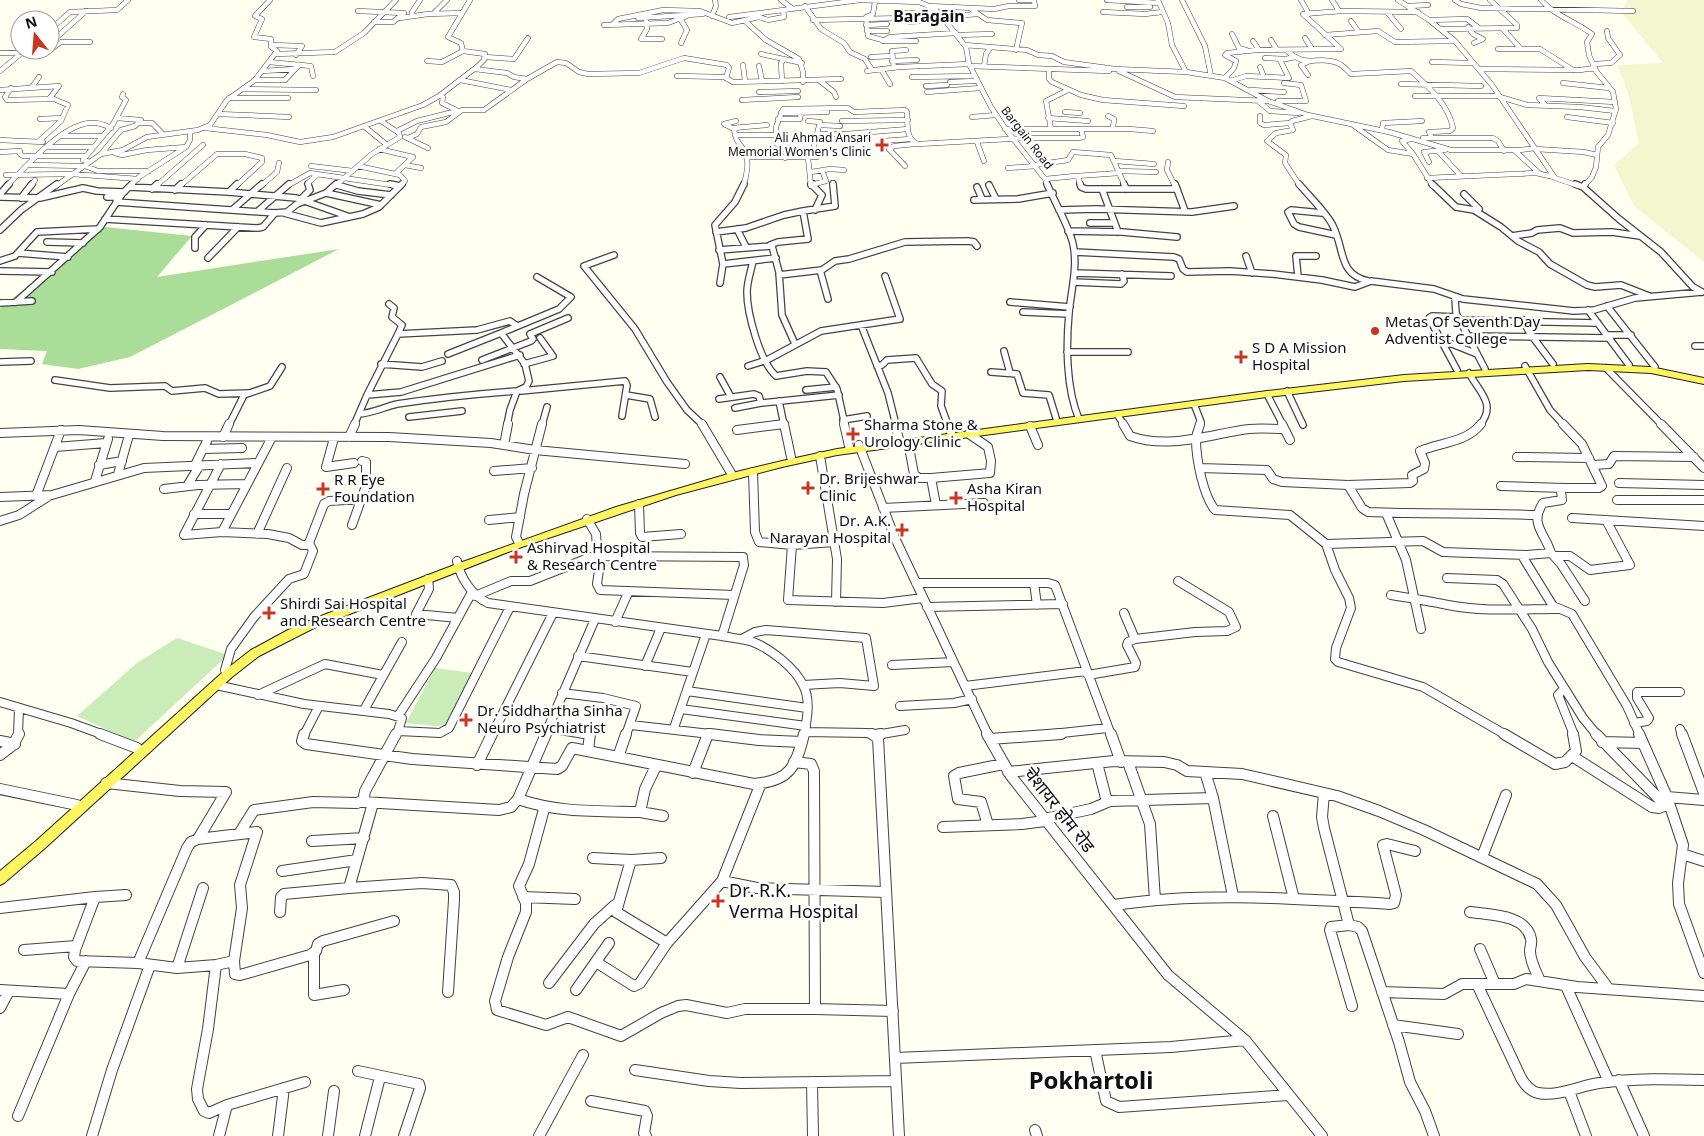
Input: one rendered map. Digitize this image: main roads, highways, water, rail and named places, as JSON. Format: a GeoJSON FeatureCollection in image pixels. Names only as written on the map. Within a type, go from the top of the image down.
{"type":"FeatureCollection","features":[{"type":"Feature","properties":{"kind":"main road"},"geometry":{"type":"LineString","coordinates":[[0,879],[36,850],[105,783],[216,684],[253,654],[324,620],[584,514],[791,456],[1056,418],[1117,414],[1369,381],[1553,364],[1629,365],[1704,377]]}},
{"type":"Feature","properties":{"kind":"main road"},"geometry":{"type":"LineString","coordinates":[[904,440],[1030,426],[1078,417],[1357,379],[1457,370],[1485,368],[1606,368],[1651,370],[1704,381]]}},
{"type":"Feature","properties":{"kind":"main road"},"geometry":{"type":"LineString","coordinates":[[518,540],[753,472],[857,447]]}},
{"type":"Feature","properties":{"kind":"main road"},"geometry":{"type":"LineString","coordinates":[[0,872],[38,842],[77,805],[105,783],[137,748],[225,670],[256,646],[421,580]]}},
{"type":"Feature","properties":{"kind":"place","name":"Ali Ahmad Ansari Memorial Women's Clinic"},"geometry":{"type":"Point","coordinates":[882,145]}},
{"type":"Feature","properties":{"kind":"place","name":"Metas Of Seventh Day Adventist College"},"geometry":{"type":"Point","coordinates":[1375,331]}},
{"type":"Feature","properties":{"kind":"place","name":"S D A Mission Hospital"},"geometry":{"type":"Point","coordinates":[1241,357]}},
{"type":"Feature","properties":{"kind":"place","name":"Sharma Stone & Urology Clinic"},"geometry":{"type":"Point","coordinates":[853,434]}},
{"type":"Feature","properties":{"kind":"place","name":"Dr. Brijeshwar Clinic"},"geometry":{"type":"Point","coordinates":[808,488]}},
{"type":"Feature","properties":{"kind":"place","name":"R R Eye Foundation"},"geometry":{"type":"Point","coordinates":[323,489]}},
{"type":"Feature","properties":{"kind":"place","name":"Asha Kiran Hospital"},"geometry":{"type":"Point","coordinates":[956,498]}},
{"type":"Feature","properties":{"kind":"place","name":"Dr. A.K. Narayan Hospital"},"geometry":{"type":"Point","coordinates":[902,530]}},
{"type":"Feature","properties":{"kind":"place","name":"Ashirvad Hospital & Research Centre"},"geometry":{"type":"Point","coordinates":[516,557]}},
{"type":"Feature","properties":{"kind":"place","name":"Shirdi Sai Hospital and Research Centre"},"geometry":{"type":"Point","coordinates":[269,613]}},
{"type":"Feature","properties":{"kind":"place","name":"Dr. Siddhartha Sinha Neuro Psychiatrist"},"geometry":{"type":"Point","coordinates":[466,720]}},
{"type":"Feature","properties":{"kind":"place","name":"Dr. R.K. Verma Hospital"},"geometry":{"type":"Point","coordinates":[718,901]}},
{"type":"Feature","properties":{"kind":"district","name":"Barāgāin"},"geometry":{"type":"Point","coordinates":[929,16]}},
{"type":"Feature","properties":{"kind":"district","name":"Pokhartoli"},"geometry":{"type":"Point","coordinates":[1091,1081]}}]}
